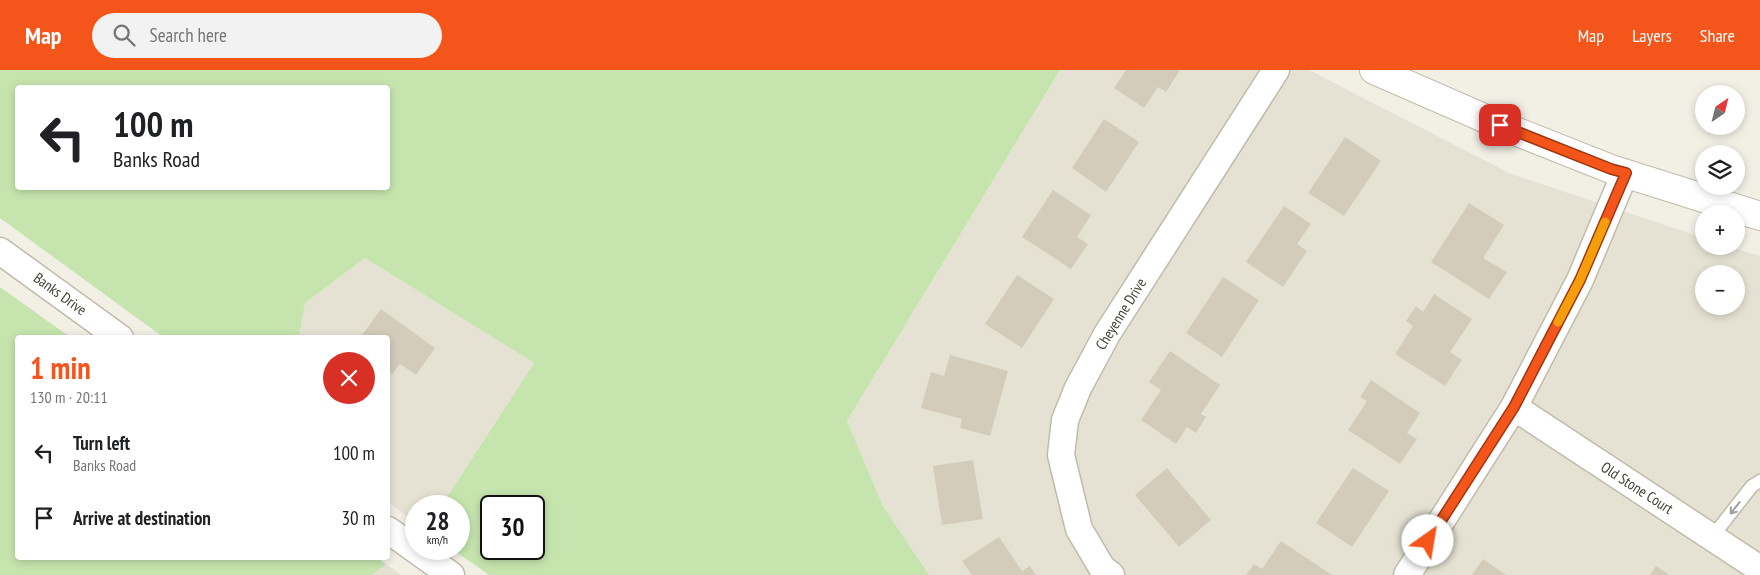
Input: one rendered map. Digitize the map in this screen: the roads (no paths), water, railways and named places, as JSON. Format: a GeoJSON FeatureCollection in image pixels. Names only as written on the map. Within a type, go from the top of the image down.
{"type":"FeatureCollection","features":[{"type":"Feature","properties":{"kind":"street","name":"Cheyenne Drive"},"geometry":{"type":"LineString","coordinates":[[1112,575],[1102,568],[1079,529],[1062,455],[1066,420],[1078,388],[1107,334],[1276,70]]}},
{"type":"Feature","properties":{"kind":"street"},"geometry":{"type":"LineString","coordinates":[[1374,70],[1500,125],[1611,169],[1760,216]]}},
{"type":"Feature","properties":{"kind":"street"},"geometry":{"type":"LineString","coordinates":[[1407,575],[1514,407],[1580,280],[1626,173]]}},
{"type":"Feature","properties":{"kind":"street","name":"Banks Drive"},"geometry":{"type":"LineString","coordinates":[[0,251],[116,335]]}},
{"type":"Feature","properties":{"kind":"street","name":"Old Stone Court"},"geometry":{"type":"LineString","coordinates":[[1514,407],[1760,569]]}},
{"type":"Feature","properties":{"kind":"street"},"geometry":{"type":"LineString","coordinates":[[390,531],[451,575]]}},
{"type":"Feature","properties":{"kind":"lane"},"geometry":{"type":"LineString","coordinates":[[1712,537],[1752,486],[1760,481]]}}]}
